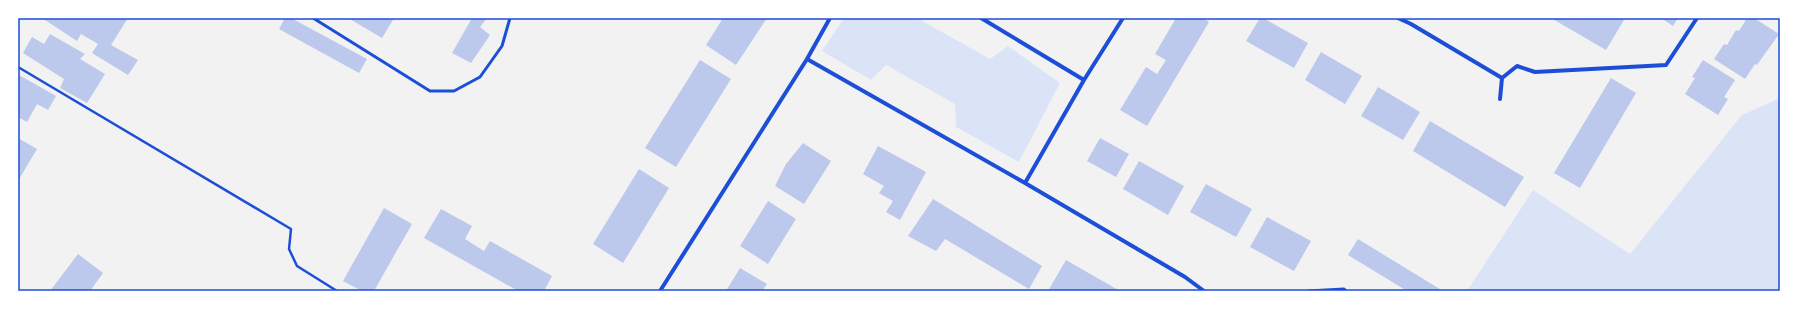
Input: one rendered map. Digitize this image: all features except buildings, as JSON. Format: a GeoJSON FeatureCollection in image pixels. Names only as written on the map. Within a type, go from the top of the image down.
{"type":"FeatureCollection","features":[{"type":"Feature","properties":{"kind":"street"},"geometry":{"type":"LineString","coordinates":[[660,291],[807,59],[830,18]]}},
{"type":"Feature","properties":{"kind":"street"},"geometry":{"type":"LineString","coordinates":[[981,18],[1084,80]]}},
{"type":"Feature","properties":{"kind":"street"},"geometry":{"type":"LineString","coordinates":[[1025,183],[1084,80],[1123,18]]}},
{"type":"Feature","properties":{"kind":"street"},"geometry":{"type":"LineString","coordinates":[[1398,18],[1411,24],[1502,78]]}},
{"type":"Feature","properties":{"kind":"street"},"geometry":{"type":"LineString","coordinates":[[1500,98],[1502,78],[1517,66],[1535,72],[1666,65],[1697,18]]}},
{"type":"Feature","properties":{"kind":"street"},"geometry":{"type":"LineString","coordinates":[[807,59],[1025,183],[1184,277],[1204,291]]}},
{"type":"Feature","properties":{"kind":"lane"},"geometry":{"type":"LineString","coordinates":[[313,18],[430,91],[454,91],[480,77],[502,46],[510,18]]}},
{"type":"Feature","properties":{"kind":"lane"},"geometry":{"type":"LineString","coordinates":[[1308,291],[1344,289],[1346,291]]}},
{"type":"Feature","properties":{"kind":"path"},"geometry":{"type":"LineString","coordinates":[[18,67],[291,229],[289,248],[297,266],[337,291]]}},
{"type":"Feature","properties":{"kind":"shaded area"},"geometry":{"type":"Polygon","coordinates":[[[844,18],[917,18],[990,59],[1008,46],[1060,83],[1019,162],[956,127],[955,104],[886,65],[871,80],[822,51],[844,18]]]}},
{"type":"Feature","properties":{"kind":"shaded area"},"geometry":{"type":"Polygon","coordinates":[[[1780,98],[1780,291],[1467,291],[1533,190],[1630,254],[1742,115],[1780,98]]]}}]}
